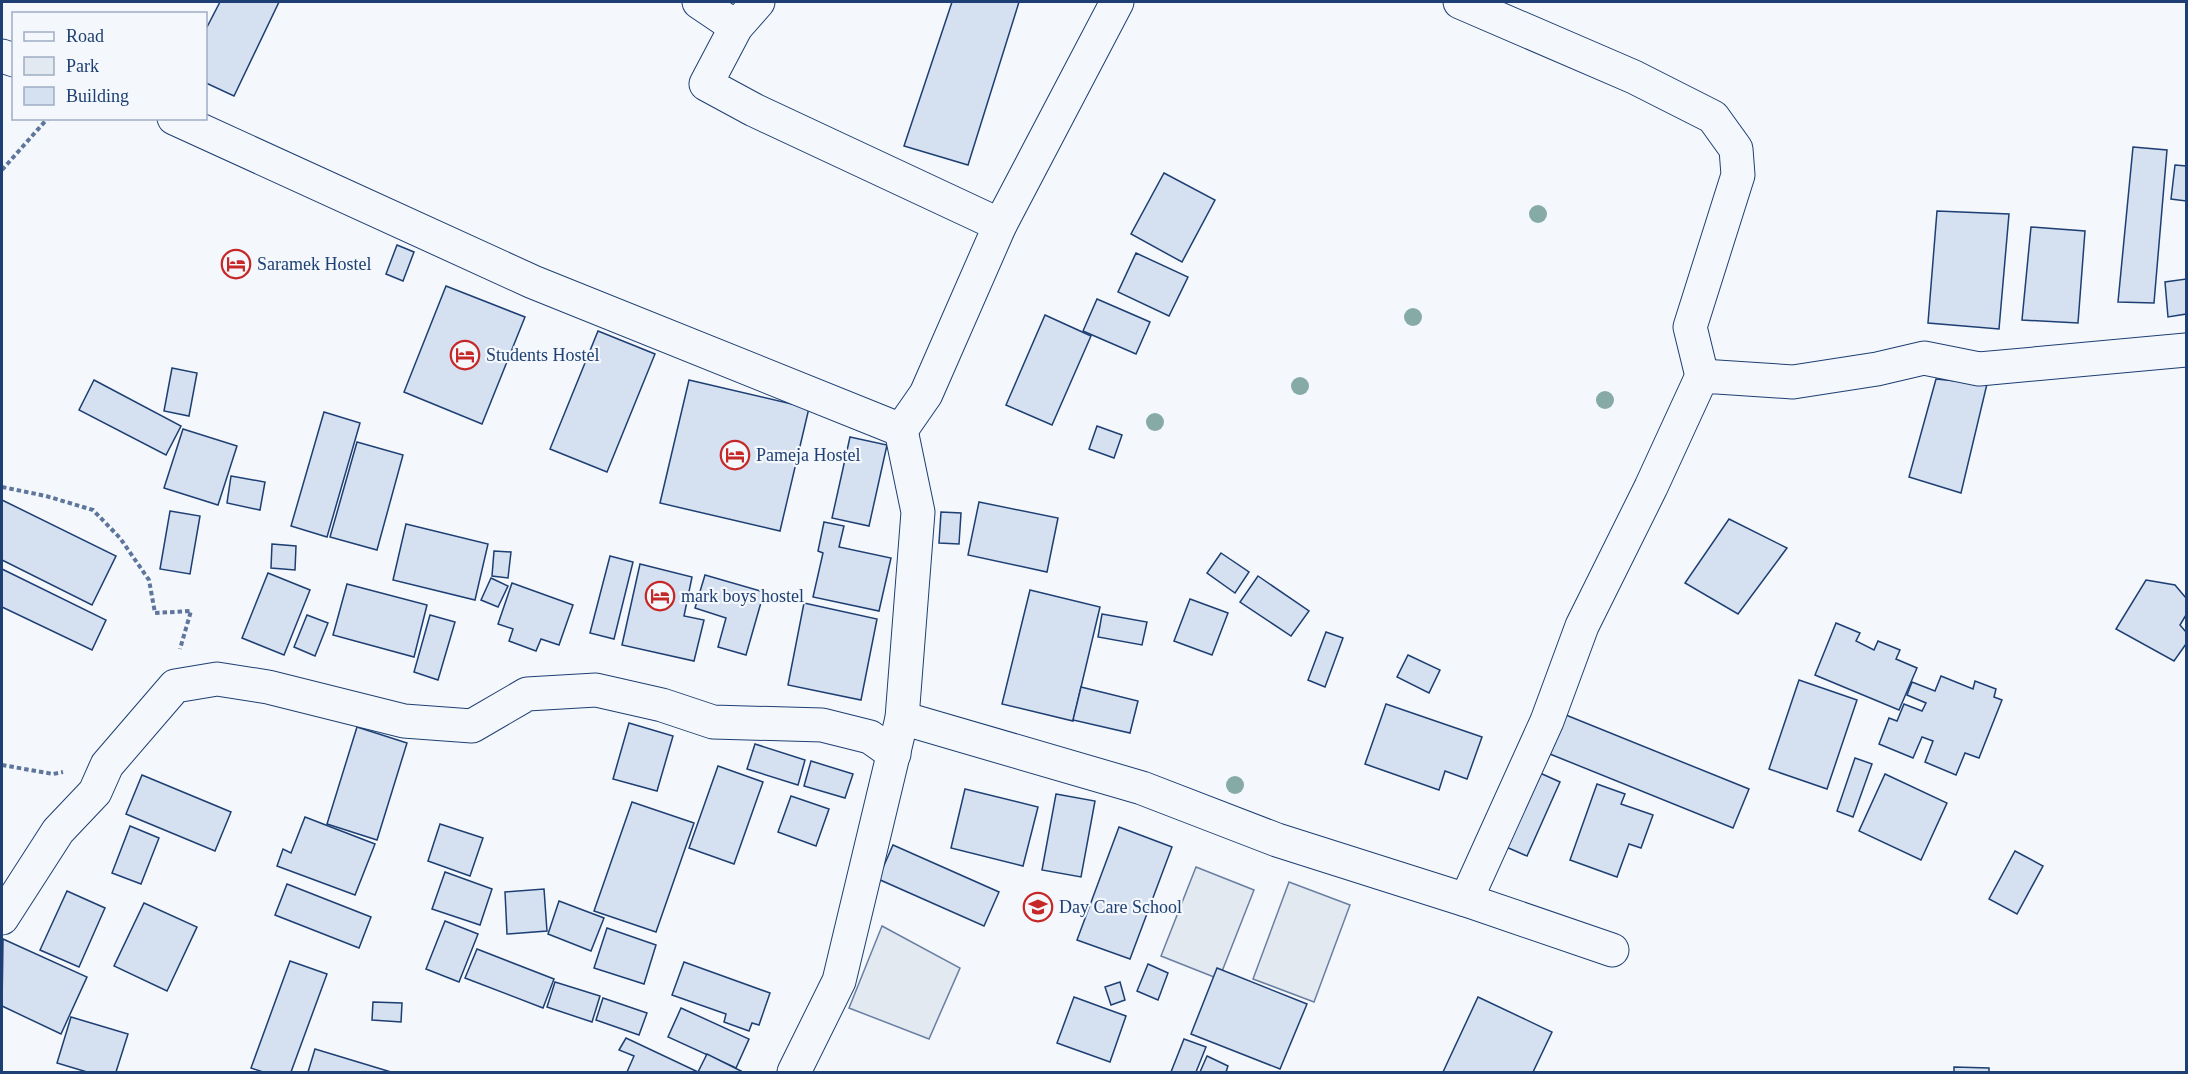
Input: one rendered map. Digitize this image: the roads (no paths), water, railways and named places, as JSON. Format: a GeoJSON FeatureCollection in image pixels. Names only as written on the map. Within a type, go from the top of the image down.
{"type":"FeatureCollection","features":[{"type":"Feature","properties":{"kind":"street"},"geometry":{"type":"LineString","coordinates":[[699,2],[736,27]]}},
{"type":"Feature","properties":{"kind":"street"},"geometry":{"type":"LineString","coordinates":[[758,2],[736,27],[706,84],[754,110],[999,225]]}},
{"type":"Feature","properties":{"kind":"street"},"geometry":{"type":"LineString","coordinates":[[794,1072],[839,981],[902,718],[918,512],[901,430],[926,394],[999,225],[1118,2]]}},
{"type":"Feature","properties":{"kind":"street"},"geometry":{"type":"LineString","coordinates":[[1460,2],[1634,77],[1713,117],[1736,149],[1738,175],[1690,327],[1702,376],[1652,487],[1582,626],[1547,721],[1466,900]]}},
{"type":"Feature","properties":{"kind":"street"},"geometry":{"type":"LineString","coordinates":[[178,120],[532,282],[901,430]]}},
{"type":"Feature","properties":{"kind":"street"},"geometry":{"type":"LineString","coordinates":[[1702,376],[1793,382],[1877,369],[1924,358],[1979,369],[2187,350]]}},
{"type":"Feature","properties":{"kind":"street"},"geometry":{"type":"LineString","coordinates":[[2,918],[58,831],[95,792],[107,765],[175,686],[217,679],[268,687],[404,722],[472,726],[527,694],[596,690],[662,705],[713,722],[822,725],[870,737],[894,754]]}},
{"type":"Feature","properties":{"kind":"street"},"geometry":{"type":"LineString","coordinates":[[902,718],[1142,788],[1277,840],[1466,900],[1612,950]]}},
{"type":"Feature","properties":{"kind":"place","name":"Saramek Hostel"},"geometry":{"type":"Point","coordinates":[236,264]}},
{"type":"Feature","properties":{"kind":"place","name":"Students Hostel"},"geometry":{"type":"Point","coordinates":[465,355]}},
{"type":"Feature","properties":{"kind":"place","name":"Pameja Hostel"},"geometry":{"type":"Point","coordinates":[735,455]}},
{"type":"Feature","properties":{"kind":"place","name":"mark boys hostel"},"geometry":{"type":"Point","coordinates":[660,596]}},
{"type":"Feature","properties":{"kind":"place","name":"Day Care School"},"geometry":{"type":"Point","coordinates":[1038,907]}}]}
